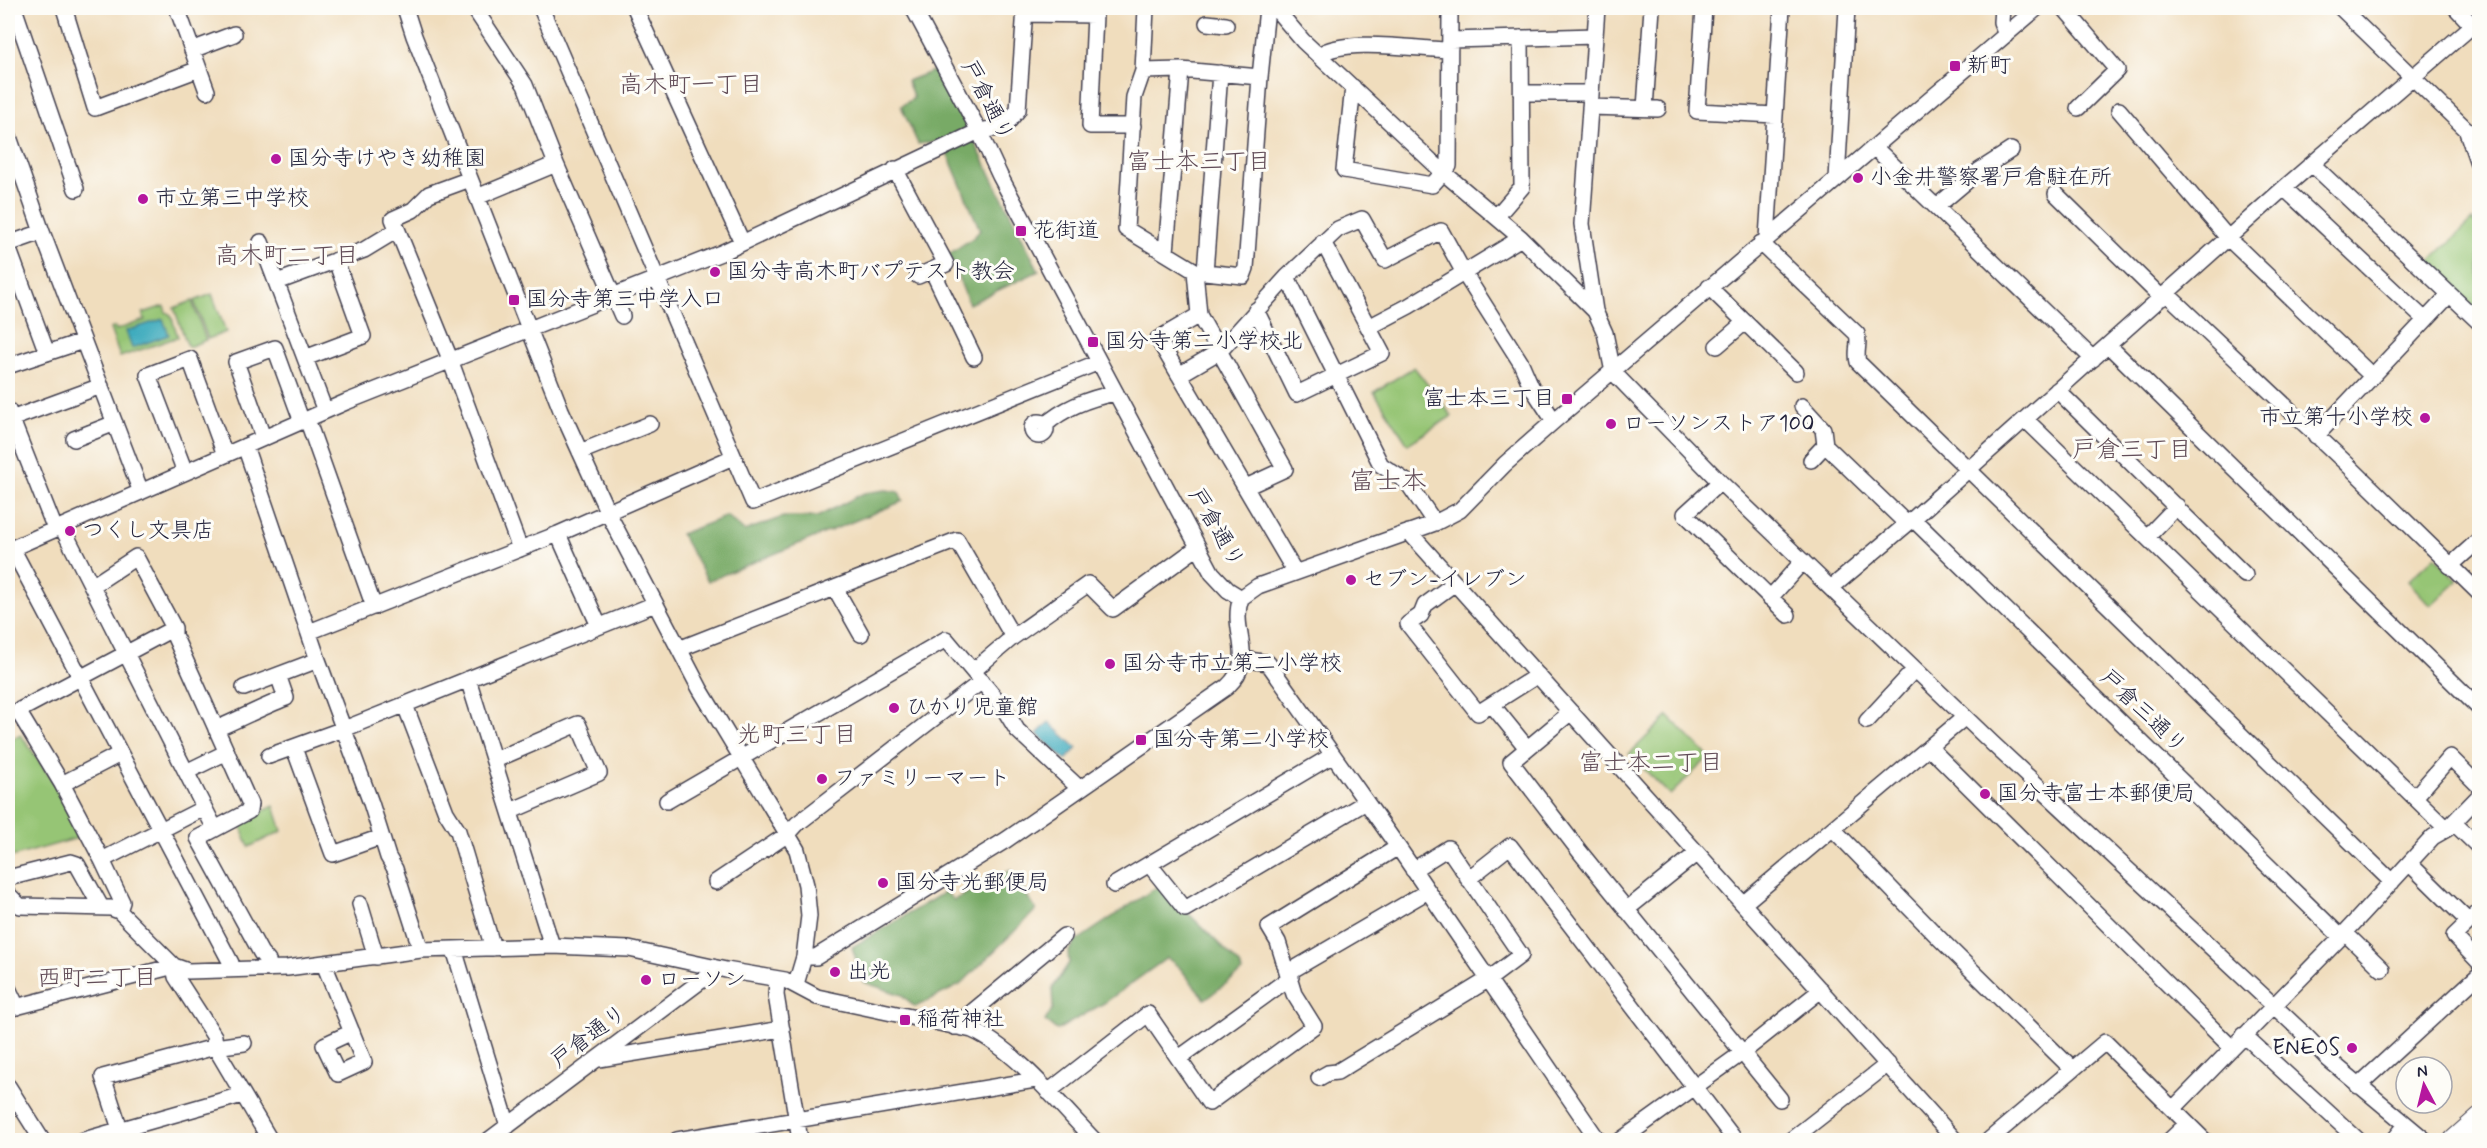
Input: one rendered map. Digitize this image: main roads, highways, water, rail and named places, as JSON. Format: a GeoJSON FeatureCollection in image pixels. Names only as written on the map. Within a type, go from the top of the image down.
{"type":"FeatureCollection","features":[{"type":"Feature","properties":{"kind":"main road"},"geometry":{"type":"LineString","coordinates":[[2454,1140],[2480,1117]]}},
{"type":"Feature","properties":{"kind":"water"},"geometry":{"type":"Polygon","coordinates":[[[163,319],[169,335],[132,348],[126,331],[163,319]]]}},
{"type":"Feature","properties":{"kind":"water"},"geometry":{"type":"Polygon","coordinates":[[[1049,722],[1077,748],[1066,760],[1037,734],[1049,722]]]}},
{"type":"Feature","properties":{"kind":"place","name":"新町"},"geometry":{"type":"Point","coordinates":[1955,66]}},
{"type":"Feature","properties":{"kind":"place","name":"国分寺けやき幼稚園"},"geometry":{"type":"Point","coordinates":[276,159]}},
{"type":"Feature","properties":{"kind":"place","name":"小金井警察署戸倉駐在所"},"geometry":{"type":"Point","coordinates":[1858,178]}},
{"type":"Feature","properties":{"kind":"place","name":"市立第三中学校"},"geometry":{"type":"Point","coordinates":[143,199]}},
{"type":"Feature","properties":{"kind":"place","name":"花街道"},"geometry":{"type":"Point","coordinates":[1021,231]}},
{"type":"Feature","properties":{"kind":"place","name":"国分寺高木町バプテスト教会"},"geometry":{"type":"Point","coordinates":[715,272]}},
{"type":"Feature","properties":{"kind":"place","name":"国分寺第三中学入口"},"geometry":{"type":"Point","coordinates":[514,300]}},
{"type":"Feature","properties":{"kind":"place","name":"国分寺第二小学校北"},"geometry":{"type":"Point","coordinates":[1093,342]}},
{"type":"Feature","properties":{"kind":"place","name":"富士本三丁目"},"geometry":{"type":"Point","coordinates":[1567,399]}},
{"type":"Feature","properties":{"kind":"place","name":"市立第十小学校"},"geometry":{"type":"Point","coordinates":[2425,418]}},
{"type":"Feature","properties":{"kind":"place","name":"ローソンストア100"},"geometry":{"type":"Point","coordinates":[1611,424]}},
{"type":"Feature","properties":{"kind":"place","name":"つくし文具店"},"geometry":{"type":"Point","coordinates":[70,531]}},
{"type":"Feature","properties":{"kind":"place","name":"セブン-イレブン"},"geometry":{"type":"Point","coordinates":[1351,580]}},
{"type":"Feature","properties":{"kind":"place","name":"国分寺市立第二小学校"},"geometry":{"type":"Point","coordinates":[1110,664]}},
{"type":"Feature","properties":{"kind":"place","name":"ひかり児童館"},"geometry":{"type":"Point","coordinates":[894,708]}},
{"type":"Feature","properties":{"kind":"place","name":"国分寺第二小学校"},"geometry":{"type":"Point","coordinates":[1141,740]}},
{"type":"Feature","properties":{"kind":"place","name":"ファミリーマート"},"geometry":{"type":"Point","coordinates":[822,779]}},
{"type":"Feature","properties":{"kind":"place","name":"国分寺富士本郵便局"},"geometry":{"type":"Point","coordinates":[1985,794]}},
{"type":"Feature","properties":{"kind":"place","name":"国分寺光郵便局"},"geometry":{"type":"Point","coordinates":[883,883]}},
{"type":"Feature","properties":{"kind":"place","name":"出光"},"geometry":{"type":"Point","coordinates":[835,972]}},
{"type":"Feature","properties":{"kind":"place","name":"ローソン"},"geometry":{"type":"Point","coordinates":[646,980]}},
{"type":"Feature","properties":{"kind":"place","name":"稲荷神社"},"geometry":{"type":"Point","coordinates":[905,1020]}},
{"type":"Feature","properties":{"kind":"place","name":"ENEOS"},"geometry":{"type":"Point","coordinates":[2352,1048]}},
{"type":"Feature","properties":{"kind":"district","name":"高木町一丁目"},"geometry":{"type":"Point","coordinates":[691,85]}},
{"type":"Feature","properties":{"kind":"district","name":"富士本三丁目"},"geometry":{"type":"Point","coordinates":[1199,162]}},
{"type":"Feature","properties":{"kind":"district","name":"高木町二丁目"},"geometry":{"type":"Point","coordinates":[287,256]}},
{"type":"Feature","properties":{"kind":"district","name":"戸倉三丁目"},"geometry":{"type":"Point","coordinates":[2132,450]}},
{"type":"Feature","properties":{"kind":"district","name":"富士本"},"geometry":{"type":"Point","coordinates":[1388,482]}},
{"type":"Feature","properties":{"kind":"district","name":"光町三丁目"},"geometry":{"type":"Point","coordinates":[797,735]}},
{"type":"Feature","properties":{"kind":"district","name":"富士本二丁目"},"geometry":{"type":"Point","coordinates":[1651,763]}},
{"type":"Feature","properties":{"kind":"district","name":"西町二丁目"},"geometry":{"type":"Point","coordinates":[97,978]}}]}
